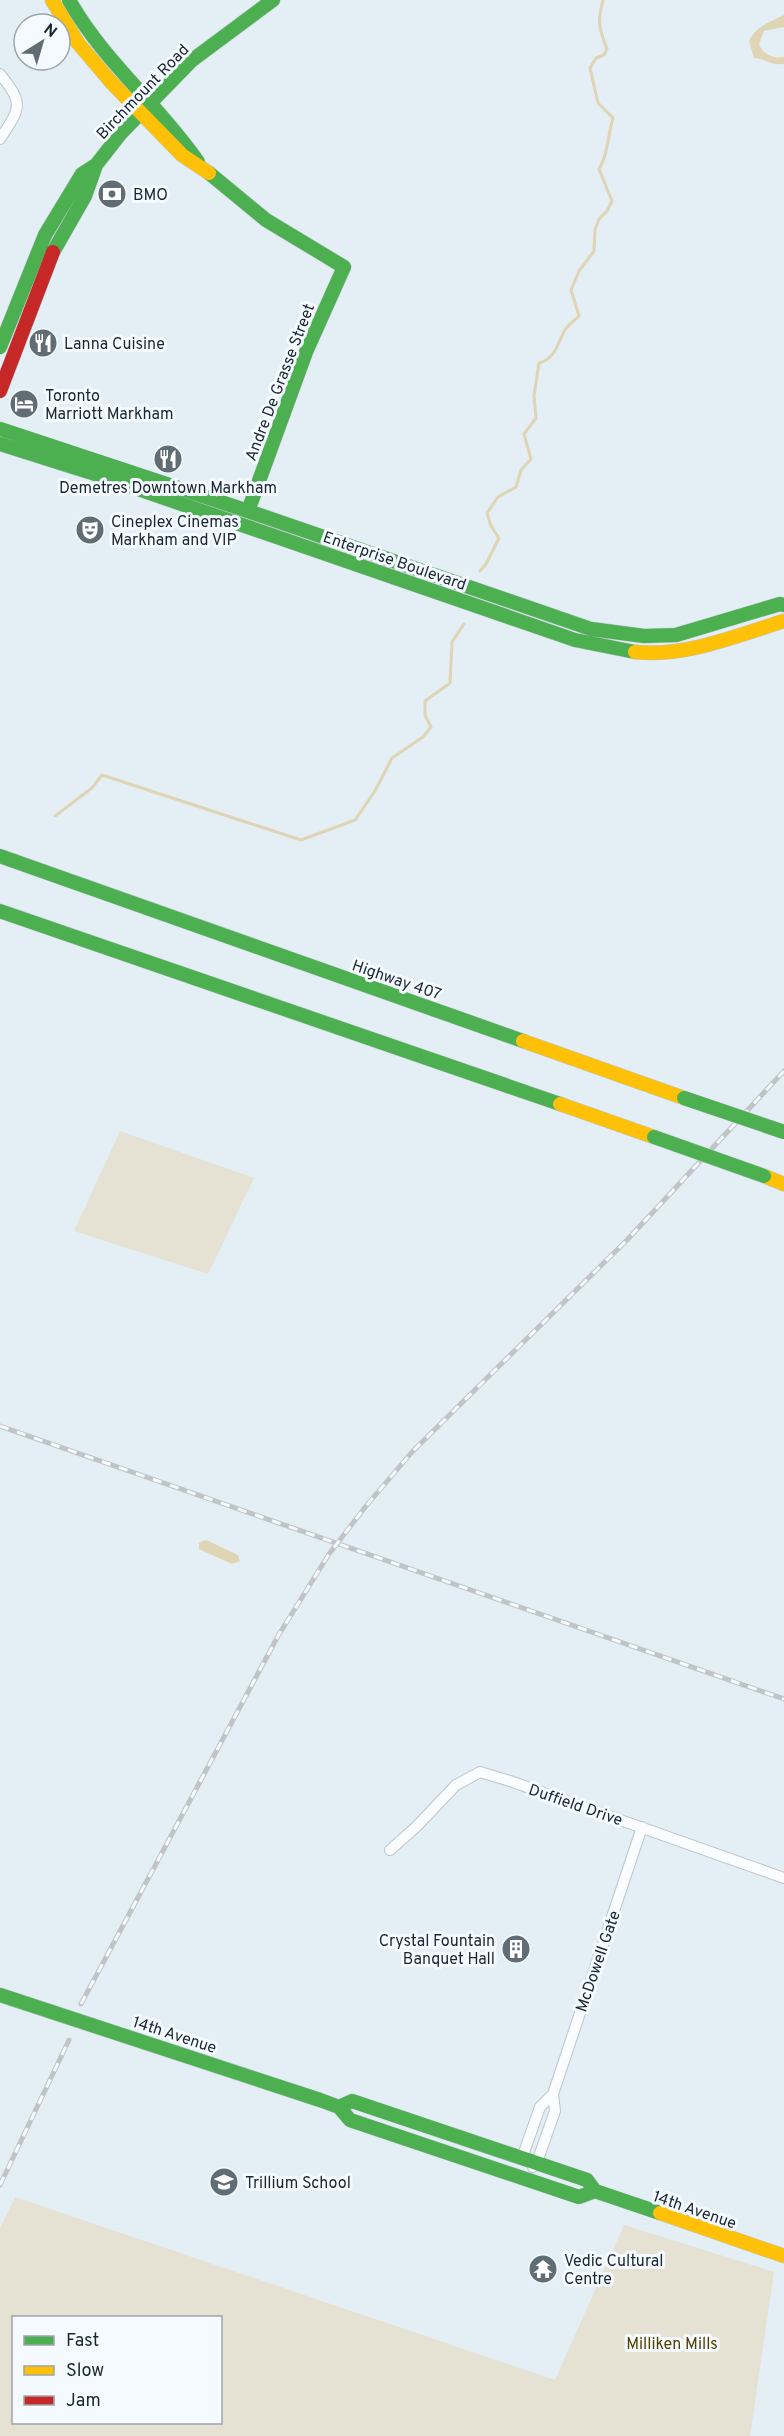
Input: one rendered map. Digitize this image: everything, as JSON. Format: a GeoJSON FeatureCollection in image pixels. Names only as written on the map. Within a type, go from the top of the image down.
{"type":"FeatureCollection","features":[{"type":"Feature","properties":{"kind":"main road"},"geometry":{"type":"LineString","coordinates":[[52,0],[83,51],[146,107]]}},
{"type":"Feature","properties":{"kind":"main road"},"geometry":{"type":"LineString","coordinates":[[69,0],[99,47],[146,107]]}},
{"type":"Feature","properties":{"kind":"main road","name":"Birchmount Road"},"geometry":{"type":"LineString","coordinates":[[0,347],[45,235],[82,174],[96,165],[146,107],[191,61],[273,0]]}},
{"type":"Feature","properties":{"kind":"main road","name":"Andre De Grasse Street"},"geometry":{"type":"LineString","coordinates":[[146,107],[188,147],[198,164],[256,213],[344,267],[306,352],[248,511]]}},
{"type":"Feature","properties":{"kind":"main road","name":"Birchmount Road"},"geometry":{"type":"LineString","coordinates":[[0,391],[34,297],[58,241],[94,179],[96,165]]}},
{"type":"Feature","properties":{"kind":"main road","name":"Enterprise Boulevard"},"geometry":{"type":"LineString","coordinates":[[0,429],[248,511],[591,629],[644,636],[676,635],[780,604],[784,605]]}},
{"type":"Feature","properties":{"kind":"main road","name":"Enterprise Boulevard"},"geometry":{"type":"LineString","coordinates":[[0,444],[575,640],[614,649],[656,653],[710,645],[784,621]]}},
{"type":"Feature","properties":{"kind":"main road","name":"Highway 407"},"geometry":{"type":"LineString","coordinates":[[0,856],[784,1132]]}},
{"type":"Feature","properties":{"kind":"main road"},"geometry":{"type":"LineString","coordinates":[[0,911],[784,1184]]}},
{"type":"Feature","properties":{"kind":"main road","name":"14th Avenue"},"geometry":{"type":"LineString","coordinates":[[0,1995],[339,2107],[350,2120],[579,2197],[595,2191]]}},
{"type":"Feature","properties":{"kind":"main road","name":"14th Avenue"},"geometry":{"type":"LineString","coordinates":[[339,2107],[352,2101],[587,2180],[595,2191],[784,2256]]}},
{"type":"Feature","properties":{"kind":"street"},"geometry":{"type":"LineString","coordinates":[[0,74],[17,95],[17,111],[0,139]]}},
{"type":"Feature","properties":{"kind":"street"},"geometry":{"type":"LineString","coordinates":[[243,525],[248,511]]}},
{"type":"Feature","properties":{"kind":"street","name":"Duffield Drive"},"geometry":{"type":"LineString","coordinates":[[390,1850],[416,1827],[456,1785],[480,1772],[784,1878]]}},
{"type":"Feature","properties":{"kind":"street","name":"McDowell Gate"},"geometry":{"type":"LineString","coordinates":[[524,2178],[537,2163],[555,2111],[553,2094],[642,1827]]}},
{"type":"Feature","properties":{"kind":"street","name":"McDowell Gate"},"geometry":{"type":"LineString","coordinates":[[522,2158],[540,2107],[553,2094]]}},
{"type":"Feature","properties":{"kind":"green space"},"geometry":{"type":"Polygon","coordinates":[[[120,1131],[254,1178],[208,1274],[74,1231],[120,1131]]]}},
{"type":"Feature","properties":{"kind":"green space","name":"Milliken Mills"},"geometry":{"type":"Polygon","coordinates":[[[15,2197],[555,2380],[624,2225],[774,2272],[750,2436],[0,2436],[0,2228],[15,2197]]]}},
{"type":"Feature","properties":{"kind":"shaded area"},"geometry":{"type":"Polygon","coordinates":[[[784,15],[784,27],[764,31],[759,44],[769,55],[784,57],[784,64],[754,58],[749,41],[752,36],[764,25],[784,15]]]}},
{"type":"Feature","properties":{"kind":"shaded area"},"geometry":{"type":"Polygon","coordinates":[[[206,1540],[238,1555],[240,1561],[232,1564],[199,1549],[199,1543],[206,1540]]]}},
{"type":"Feature","properties":{"kind":"waterway"},"geometry":{"type":"LineString","coordinates":[[480,571],[499,538],[491,526],[487,513],[498,497],[516,487],[521,470],[531,459],[524,434],[536,418],[534,396],[539,363],[553,354],[566,328],[579,316],[571,290],[579,271],[594,251],[595,230],[599,219],[607,211],[612,201],[599,169],[606,151],[613,118],[598,103],[590,68],[596,58],[604,55],[607,49],[600,25],[603,0]]}},
{"type":"Feature","properties":{"kind":"waterway"},"geometry":{"type":"LineString","coordinates":[[55,816],[92,788],[102,775],[301,840],[355,820],[375,791],[392,758],[423,737],[431,727],[425,715],[425,701],[450,683],[452,642],[464,624]]}},
{"type":"Feature","properties":{"kind":"railway"},"geometry":{"type":"LineString","coordinates":[[81,2004],[278,1636],[329,1554],[412,1452],[628,1239],[784,1071]]}},
{"type":"Feature","properties":{"kind":"railway"},"geometry":{"type":"LineString","coordinates":[[0,1426],[784,1699]]}},
{"type":"Feature","properties":{"kind":"railway"},"geometry":{"type":"LineString","coordinates":[[0,2185],[69,2040]]}},
{"type":"Feature","properties":{"kind":"traffic: fast"},"geometry":{"type":"LineString","coordinates":[[69,0],[98,43],[166,121],[198,162]]}},
{"type":"Feature","properties":{"kind":"traffic: fast"},"geometry":{"type":"LineString","coordinates":[[0,347],[45,235],[82,174],[96,165],[121,133],[191,61],[273,0]]}},
{"type":"Feature","properties":{"kind":"traffic: fast"},"geometry":{"type":"LineString","coordinates":[[53,252],[85,196],[96,165]]}},
{"type":"Feature","properties":{"kind":"traffic: fast"},"geometry":{"type":"LineString","coordinates":[[209,173],[266,220],[344,267],[306,352],[248,511]]}},
{"type":"Feature","properties":{"kind":"traffic: fast"},"geometry":{"type":"LineString","coordinates":[[0,429],[248,511],[591,629],[644,636],[676,635],[780,604],[784,605]]}},
{"type":"Feature","properties":{"kind":"traffic: fast"},"geometry":{"type":"LineString","coordinates":[[0,444],[89,472],[575,640],[635,652]]}},
{"type":"Feature","properties":{"kind":"traffic: fast"},"geometry":{"type":"LineString","coordinates":[[0,856],[523,1041]]}},
{"type":"Feature","properties":{"kind":"traffic: fast"},"geometry":{"type":"LineString","coordinates":[[0,911],[560,1104]]}},
{"type":"Feature","properties":{"kind":"traffic: fast"},"geometry":{"type":"LineString","coordinates":[[684,1098],[784,1132]]}},
{"type":"Feature","properties":{"kind":"traffic: fast"},"geometry":{"type":"LineString","coordinates":[[654,1137],[764,1176]]}},
{"type":"Feature","properties":{"kind":"traffic: fast"},"geometry":{"type":"LineString","coordinates":[[0,1995],[320,2100],[339,2107],[350,2120],[579,2197],[595,2191],[660,2213]]}},
{"type":"Feature","properties":{"kind":"traffic: fast"},"geometry":{"type":"LineString","coordinates":[[339,2107],[352,2101],[587,2180],[595,2191]]}},
{"type":"Feature","properties":{"kind":"traffic: slow"},"geometry":{"type":"LineString","coordinates":[[52,0],[78,43],[111,82],[182,155],[209,173]]}},
{"type":"Feature","properties":{"kind":"traffic: slow"},"geometry":{"type":"LineString","coordinates":[[635,652],[654,653],[692,648],[784,621]]}},
{"type":"Feature","properties":{"kind":"traffic: slow"},"geometry":{"type":"LineString","coordinates":[[523,1041],[684,1098]]}},
{"type":"Feature","properties":{"kind":"traffic: slow"},"geometry":{"type":"LineString","coordinates":[[560,1104],[654,1137]]}},
{"type":"Feature","properties":{"kind":"traffic: slow"},"geometry":{"type":"LineString","coordinates":[[764,1176],[784,1184]]}},
{"type":"Feature","properties":{"kind":"traffic: slow"},"geometry":{"type":"LineString","coordinates":[[660,2213],[784,2256]]}},
{"type":"Feature","properties":{"kind":"traffic: jam"},"geometry":{"type":"LineString","coordinates":[[0,391],[53,252]]}},
{"type":"Feature","properties":{"kind":"place","name":"BMO"},"geometry":{"type":"Point","coordinates":[112,194]}},
{"type":"Feature","properties":{"kind":"place","name":"Lanna Cuisine"},"geometry":{"type":"Point","coordinates":[43,343]}},
{"type":"Feature","properties":{"kind":"place","name":"Toronto Marriott Markham"},"geometry":{"type":"Point","coordinates":[24,404]}},
{"type":"Feature","properties":{"kind":"place","name":"Demetres Downtown Markham"},"geometry":{"type":"Point","coordinates":[168,459]}},
{"type":"Feature","properties":{"kind":"place","name":"Cineplex Cinemas Markham and VIP"},"geometry":{"type":"Point","coordinates":[90,530]}},
{"type":"Feature","properties":{"kind":"place","name":"Crystal Fountain Banquet Hall"},"geometry":{"type":"Point","coordinates":[516,1949]}},
{"type":"Feature","properties":{"kind":"place","name":"Trillium School"},"geometry":{"type":"Point","coordinates":[224,2182]}},
{"type":"Feature","properties":{"kind":"place","name":"Vedic Cultural Centre"},"geometry":{"type":"Point","coordinates":[543,2269]}}]}
